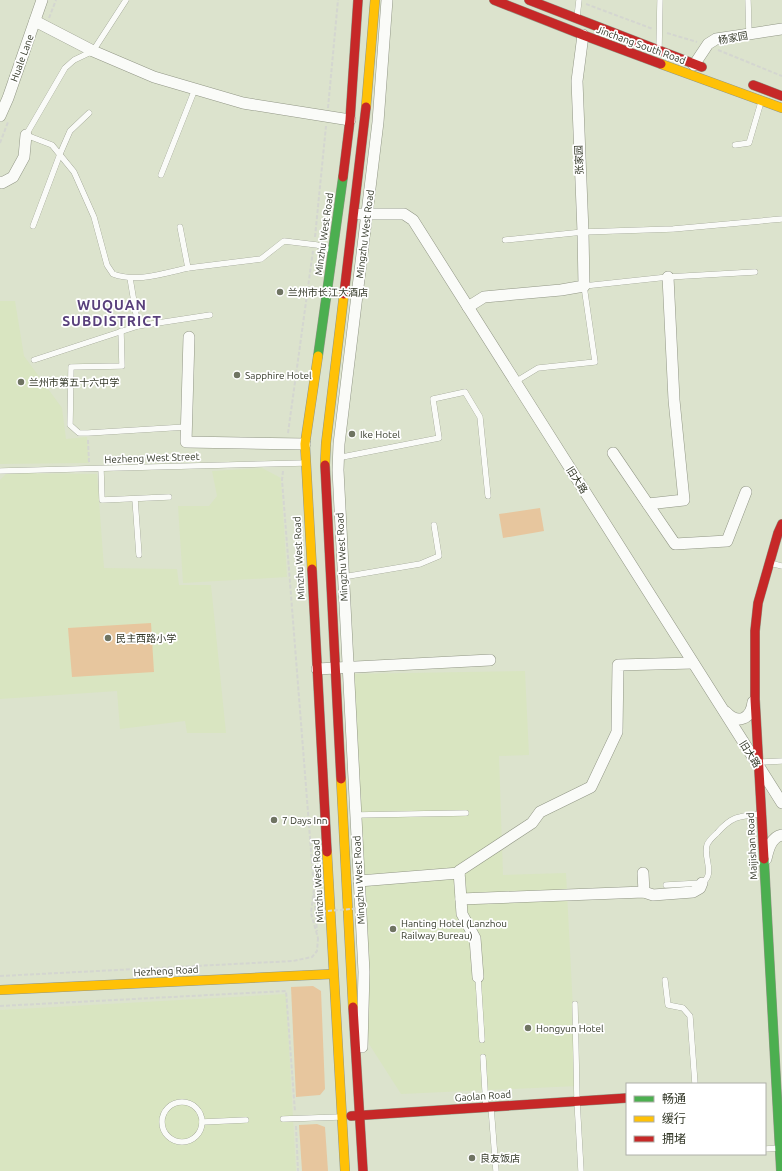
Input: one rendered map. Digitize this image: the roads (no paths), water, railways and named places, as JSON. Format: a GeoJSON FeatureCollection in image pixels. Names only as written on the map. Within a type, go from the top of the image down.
{"type":"FeatureCollection","features":[{"type":"Feature","properties":{"kind":"main road","name":"Minzhu West Road"},"geometry":{"type":"LineString","coordinates":[[345,1171],[305,444],[339,212],[350,120],[358,0]]}},
{"type":"Feature","properties":{"kind":"main road"},"geometry":{"type":"LineString","coordinates":[[363,1171],[351,973],[325,462],[327,435],[366,121],[375,0]]}},
{"type":"Feature","properties":{"kind":"main road","name":"Jinchang South Road"},"geometry":{"type":"LineString","coordinates":[[494,0],[583,35],[782,108]]}},
{"type":"Feature","properties":{"kind":"main road","name":"Jinchang South Road"},"geometry":{"type":"LineString","coordinates":[[529,0],[709,70]]}},
{"type":"Feature","properties":{"kind":"main road"},"geometry":{"type":"LineString","coordinates":[[746,83],[782,96]]}},
{"type":"Feature","properties":{"kind":"main road","name":"Maijishan Road"},"geometry":{"type":"LineString","coordinates":[[781,1171],[779,1087],[758,764],[755,631],[758,603],[782,524]]}},
{"type":"Feature","properties":{"kind":"main road","name":"Hezheng Road"},"geometry":{"type":"LineString","coordinates":[[0,990],[333,974]]}},
{"type":"Feature","properties":{"kind":"main road"},"geometry":{"type":"LineString","coordinates":[[766,1088],[779,1087]]}},
{"type":"Feature","properties":{"kind":"main road","name":"Gaolan Road"},"geometry":{"type":"LineString","coordinates":[[341,1116],[626,1098]]}},
{"type":"Feature","properties":{"kind":"street","name":"Huale Lane"},"geometry":{"type":"LineString","coordinates":[[0,116],[4,96],[35,21],[42,0]]}},
{"type":"Feature","properties":{"kind":"street","name":"Mingzhu West Road"},"geometry":{"type":"LineString","coordinates":[[370,1171],[360,1115],[364,972],[338,458],[378,122],[387,0]]}},
{"type":"Feature","properties":{"kind":"street"},"geometry":{"type":"LineString","coordinates":[[35,21],[93,51],[154,77],[243,103],[350,120]]}},
{"type":"Feature","properties":{"kind":"street","name":"杨家园"},"geometry":{"type":"LineString","coordinates":[[694,64],[707,45],[716,39],[782,29]]}},
{"type":"Feature","properties":{"kind":"street","name":"张家园"},"geometry":{"type":"LineString","coordinates":[[583,35],[577,81],[584,286]]}},
{"type":"Feature","properties":{"kind":"street"},"geometry":{"type":"LineString","coordinates":[[0,182],[2,183],[13,178],[24,157],[26,136]]}},
{"type":"Feature","properties":{"kind":"street","name":"旧大路"},"geometry":{"type":"LineString","coordinates":[[339,212],[354,214],[404,214],[413,220],[782,803]]}},
{"type":"Feature","properties":{"kind":"street"},"geometry":{"type":"LineString","coordinates":[[648,504],[684,500],[674,400],[668,277]]}},
{"type":"Feature","properties":{"kind":"street"},"geometry":{"type":"LineString","coordinates":[[468,307],[484,297],[561,290],[584,286]]}},
{"type":"Feature","properties":{"kind":"street"},"geometry":{"type":"LineString","coordinates":[[189,337],[186,442],[305,444]]}},
{"type":"Feature","properties":{"kind":"street"},"geometry":{"type":"LineString","coordinates":[[613,452],[675,544],[727,541],[746,492]]}},
{"type":"Feature","properties":{"kind":"street"},"geometry":{"type":"LineString","coordinates":[[317,669],[490,660]]}},
{"type":"Feature","properties":{"kind":"street"},"geometry":{"type":"LineString","coordinates":[[478,977],[475,938],[462,914],[459,871],[532,823],[540,812],[591,786],[617,732],[618,665],[692,663]]}},
{"type":"Feature","properties":{"kind":"street"},"geometry":{"type":"LineString","coordinates":[[719,704],[732,718],[745,718],[750,714],[752,707],[755,678]]}},
{"type":"Feature","properties":{"kind":"street"},"geometry":{"type":"LineString","coordinates":[[765,882],[766,859],[770,846],[773,840],[782,834]]}},
{"type":"Feature","properties":{"kind":"street"},"geometry":{"type":"LineString","coordinates":[[643,872],[644,892]]}},
{"type":"Feature","properties":{"kind":"street"},"geometry":{"type":"LineString","coordinates":[[359,881],[459,874]]}},
{"type":"Feature","properties":{"kind":"street"},"geometry":{"type":"LineString","coordinates":[[461,899],[644,892],[653,895],[693,892],[700,888],[702,883]]}},
{"type":"Feature","properties":{"kind":"lane"},"geometry":{"type":"LineString","coordinates":[[126,0],[93,51],[74,60],[65,68],[26,136],[52,145],[74,172],[94,217],[107,265],[112,274],[123,278],[142,277],[188,268],[261,258],[284,242],[317,245],[333,251]]}},
{"type":"Feature","properties":{"kind":"lane"},"geometry":{"type":"LineString","coordinates":[[659,51],[660,0]]}},
{"type":"Feature","properties":{"kind":"lane"},"geometry":{"type":"LineString","coordinates":[[748,0],[749,35]]}},
{"type":"Feature","properties":{"kind":"lane"},"geometry":{"type":"LineString","coordinates":[[577,19],[579,1]]}},
{"type":"Feature","properties":{"kind":"lane"},"geometry":{"type":"LineString","coordinates":[[161,175],[195,89]]}},
{"type":"Feature","properties":{"kind":"lane"},"geometry":{"type":"LineString","coordinates":[[735,145],[749,143],[762,100]]}},
{"type":"Feature","properties":{"kind":"lane"},"geometry":{"type":"LineString","coordinates":[[33,226],[70,131],[89,113]]}},
{"type":"Feature","properties":{"kind":"lane"},"geometry":{"type":"LineString","coordinates":[[504,240],[583,232],[673,229],[782,219]]}},
{"type":"Feature","properties":{"kind":"lane"},"geometry":{"type":"LineString","coordinates":[[180,227],[188,268]]}},
{"type":"Feature","properties":{"kind":"lane"},"geometry":{"type":"LineString","coordinates":[[584,286],[668,277],[756,272]]}},
{"type":"Feature","properties":{"kind":"lane"},"geometry":{"type":"LineString","coordinates":[[130,278],[138,326]]}},
{"type":"Feature","properties":{"kind":"lane","name":"张家园"},"geometry":{"type":"LineString","coordinates":[[516,382],[538,368],[595,362],[584,286]]}},
{"type":"Feature","properties":{"kind":"lane"},"geometry":{"type":"LineString","coordinates":[[34,360],[138,326],[210,315]]}},
{"type":"Feature","properties":{"kind":"lane"},"geometry":{"type":"LineString","coordinates":[[121,331],[122,366],[71,367],[70,425],[79,432],[88,433],[186,427]]}},
{"type":"Feature","properties":{"kind":"lane"},"geometry":{"type":"LineString","coordinates":[[325,462],[338,458],[439,438],[433,399],[465,392],[480,417],[488,496]]}},
{"type":"Feature","properties":{"kind":"lane","name":"Hezheng West Street"},"geometry":{"type":"LineString","coordinates":[[0,471],[211,464],[305,463]]}},
{"type":"Feature","properties":{"kind":"lane"},"geometry":{"type":"LineString","coordinates":[[101,468],[102,500],[169,497]]}},
{"type":"Feature","properties":{"kind":"lane"},"geometry":{"type":"LineString","coordinates":[[135,498],[139,555]]}},
{"type":"Feature","properties":{"kind":"lane"},"geometry":{"type":"LineString","coordinates":[[343,577],[420,564],[439,556],[434,526]]}},
{"type":"Feature","properties":{"kind":"lane"},"geometry":{"type":"LineString","coordinates":[[770,562],[782,566]]}},
{"type":"Feature","properties":{"kind":"lane"},"geometry":{"type":"LineString","coordinates":[[758,764],[782,761]]}},
{"type":"Feature","properties":{"kind":"lane"},"geometry":{"type":"LineString","coordinates":[[355,816],[466,813]]}},
{"type":"Feature","properties":{"kind":"lane"},"geometry":{"type":"LineString","coordinates":[[666,886],[702,883],[706,880],[709,875],[706,847],[709,842],[726,822],[740,816],[761,814]]}},
{"type":"Feature","properties":{"kind":"lane"},"geometry":{"type":"LineString","coordinates":[[478,977],[482,1040]]}},
{"type":"Feature","properties":{"kind":"lane"},"geometry":{"type":"LineString","coordinates":[[665,980],[668,1005],[683,1008],[690,1016],[695,1083]]}},
{"type":"Feature","properties":{"kind":"lane"},"geometry":{"type":"LineString","coordinates":[[575,1004],[576,1101],[581,1171]]}},
{"type":"Feature","properties":{"kind":"lane"},"geometry":{"type":"LineString","coordinates":[[483,1058],[496,1171]]}},
{"type":"Feature","properties":{"kind":"lane"},"geometry":{"type":"LineString","coordinates":[[181,1102],[189,1103],[196,1107],[202,1122],[201,1130],[196,1136],[190,1141],[182,1142],[174,1141],[168,1137],[163,1130],[161,1122],[163,1114],[167,1108],[174,1103],[181,1102]]}},
{"type":"Feature","properties":{"kind":"lane"},"geometry":{"type":"LineString","coordinates":[[283,1119],[341,1116]]}},
{"type":"Feature","properties":{"kind":"lane"},"geometry":{"type":"LineString","coordinates":[[202,1122],[246,1120]]}},
{"type":"Feature","properties":{"kind":"lane"},"geometry":{"type":"LineString","coordinates":[[766,1149],[781,1143]]}},
{"type":"Feature","properties":{"kind":"place","name":"兰州市长江大酒店"},"geometry":{"type":"Point","coordinates":[280,292]}},
{"type":"Feature","properties":{"kind":"place","name":"Sapphire Hotel"},"geometry":{"type":"Point","coordinates":[237,375]}},
{"type":"Feature","properties":{"kind":"place","name":"兰州市第五十六中学"},"geometry":{"type":"Point","coordinates":[21,382]}},
{"type":"Feature","properties":{"kind":"place","name":"Ike Hotel"},"geometry":{"type":"Point","coordinates":[352,434]}},
{"type":"Feature","properties":{"kind":"place","name":"民主西路小学"},"geometry":{"type":"Point","coordinates":[108,638]}},
{"type":"Feature","properties":{"kind":"place","name":"7 Days Inn"},"geometry":{"type":"Point","coordinates":[274,820]}},
{"type":"Feature","properties":{"kind":"place","name":"Hanting Hotel (Lanzhou Railway Bureau)"},"geometry":{"type":"Point","coordinates":[393,929]}},
{"type":"Feature","properties":{"kind":"place","name":"Hongyun Hotel"},"geometry":{"type":"Point","coordinates":[528,1028]}},
{"type":"Feature","properties":{"kind":"place","name":"良友饭店"},"geometry":{"type":"Point","coordinates":[472,1158]}},
{"type":"Feature","properties":{"kind":"district","name":"WUQUAN SUBDISTRICT"},"geometry":{"type":"Point","coordinates":[112,314]}}]}
